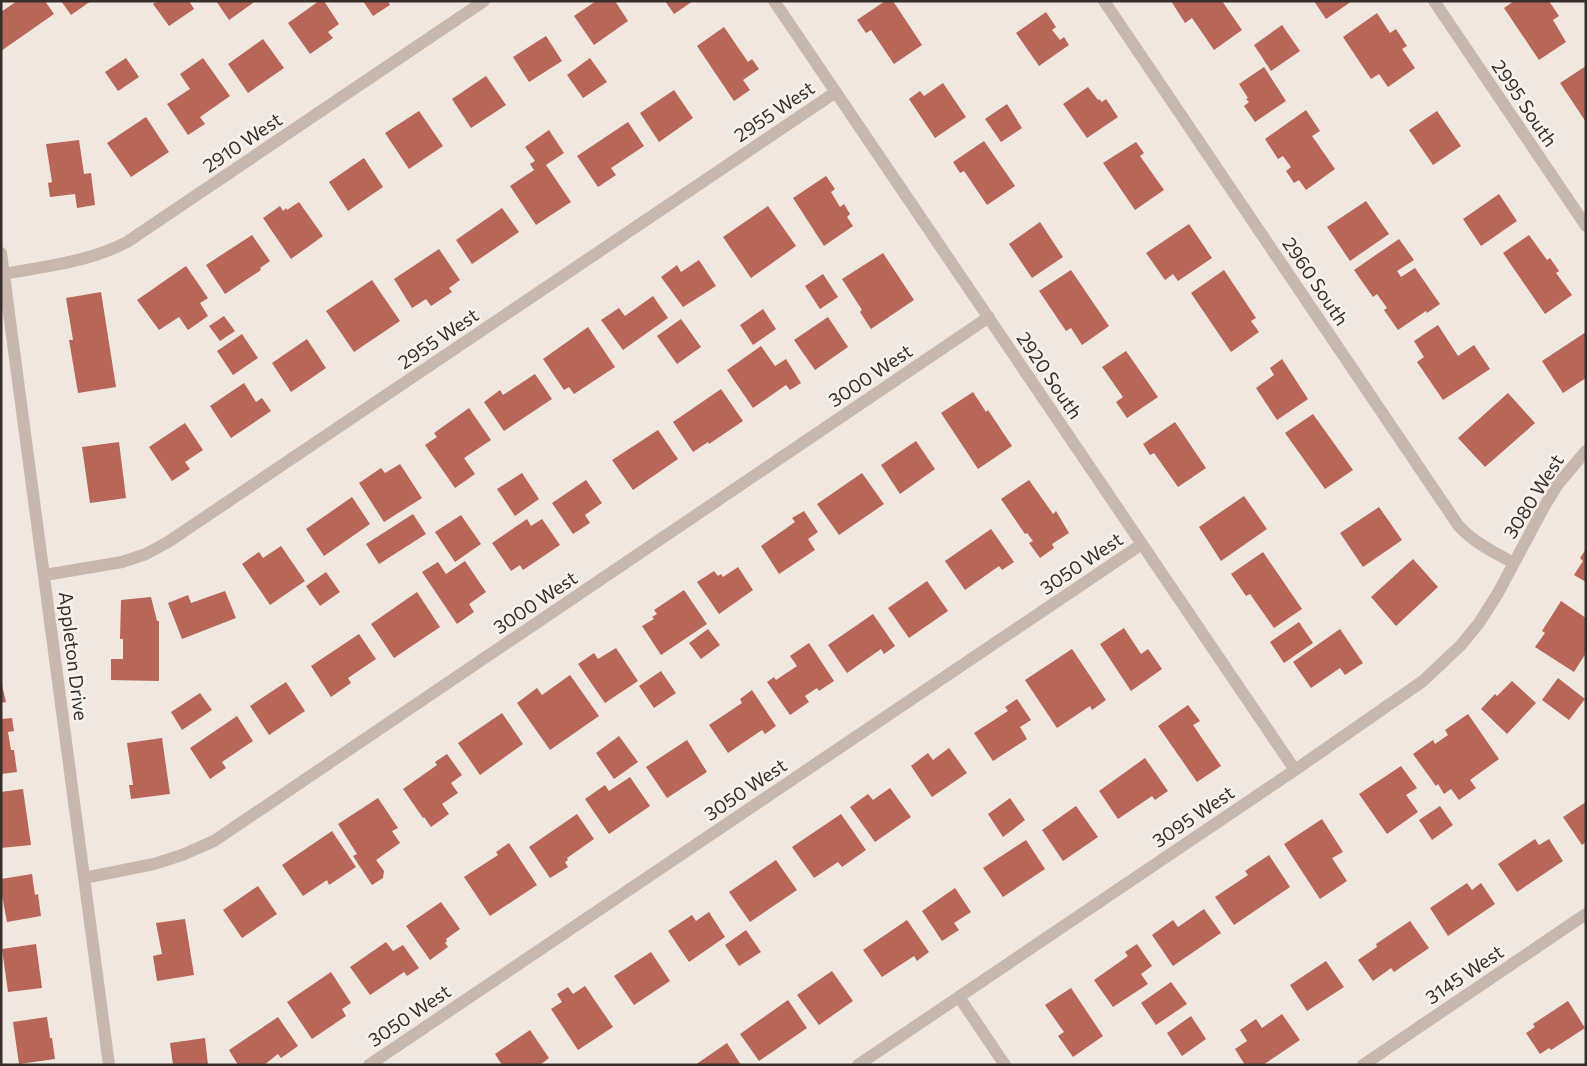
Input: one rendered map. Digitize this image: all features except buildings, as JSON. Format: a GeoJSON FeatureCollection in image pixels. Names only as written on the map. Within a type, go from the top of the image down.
{"type":"FeatureCollection","features":[{"type":"Feature","properties":{"kind":"street","name":"2910 West"},"geometry":{"type":"LineString","coordinates":[[4,274],[87,258],[107,252],[127,242],[484,1]]}},
{"type":"Feature","properties":{"kind":"street","name":"2920 South"},"geometry":{"type":"LineString","coordinates":[[774,1],[1295,770]]}},
{"type":"Feature","properties":{"kind":"street","name":"2960 South"},"geometry":{"type":"LineString","coordinates":[[1104,1],[1458,525],[1476,542],[1514,563]]}},
{"type":"Feature","properties":{"kind":"street","name":"2995 South"},"geometry":{"type":"LineString","coordinates":[[1434,1],[1586,226]]}},
{"type":"Feature","properties":{"kind":"street","name":"2955 West"},"geometry":{"type":"LineString","coordinates":[[44,575],[122,562],[146,554],[176,538],[836,92]]}},
{"type":"Feature","properties":{"kind":"street","name":"Appleton Drive"},"geometry":{"type":"LineString","coordinates":[[1,253],[109,1065]]}},
{"type":"Feature","properties":{"kind":"street","name":"3000 West"},"geometry":{"type":"LineString","coordinates":[[84,878],[154,864],[182,855],[222,836],[989,318]]}},
{"type":"Feature","properties":{"kind":"street","name":"3080 West"},"geometry":{"type":"LineString","coordinates":[[1514,563],[1529,532],[1558,484],[1586,451]]}},
{"type":"Feature","properties":{"kind":"street","name":"3050 West"},"geometry":{"type":"LineString","coordinates":[[369,1065],[1142,544]]}},
{"type":"Feature","properties":{"kind":"street","name":"3095 West"},"geometry":{"type":"LineString","coordinates":[[858,1065],[1295,770],[1422,681],[1442,664],[1479,622],[1498,594],[1514,563]]}},
{"type":"Feature","properties":{"kind":"street","name":"3145 West"},"geometry":{"type":"LineString","coordinates":[[1363,1065],[1586,914]]}},
{"type":"Feature","properties":{"kind":"street"},"geometry":{"type":"LineString","coordinates":[[959,997],[1005,1065]]}}]}
